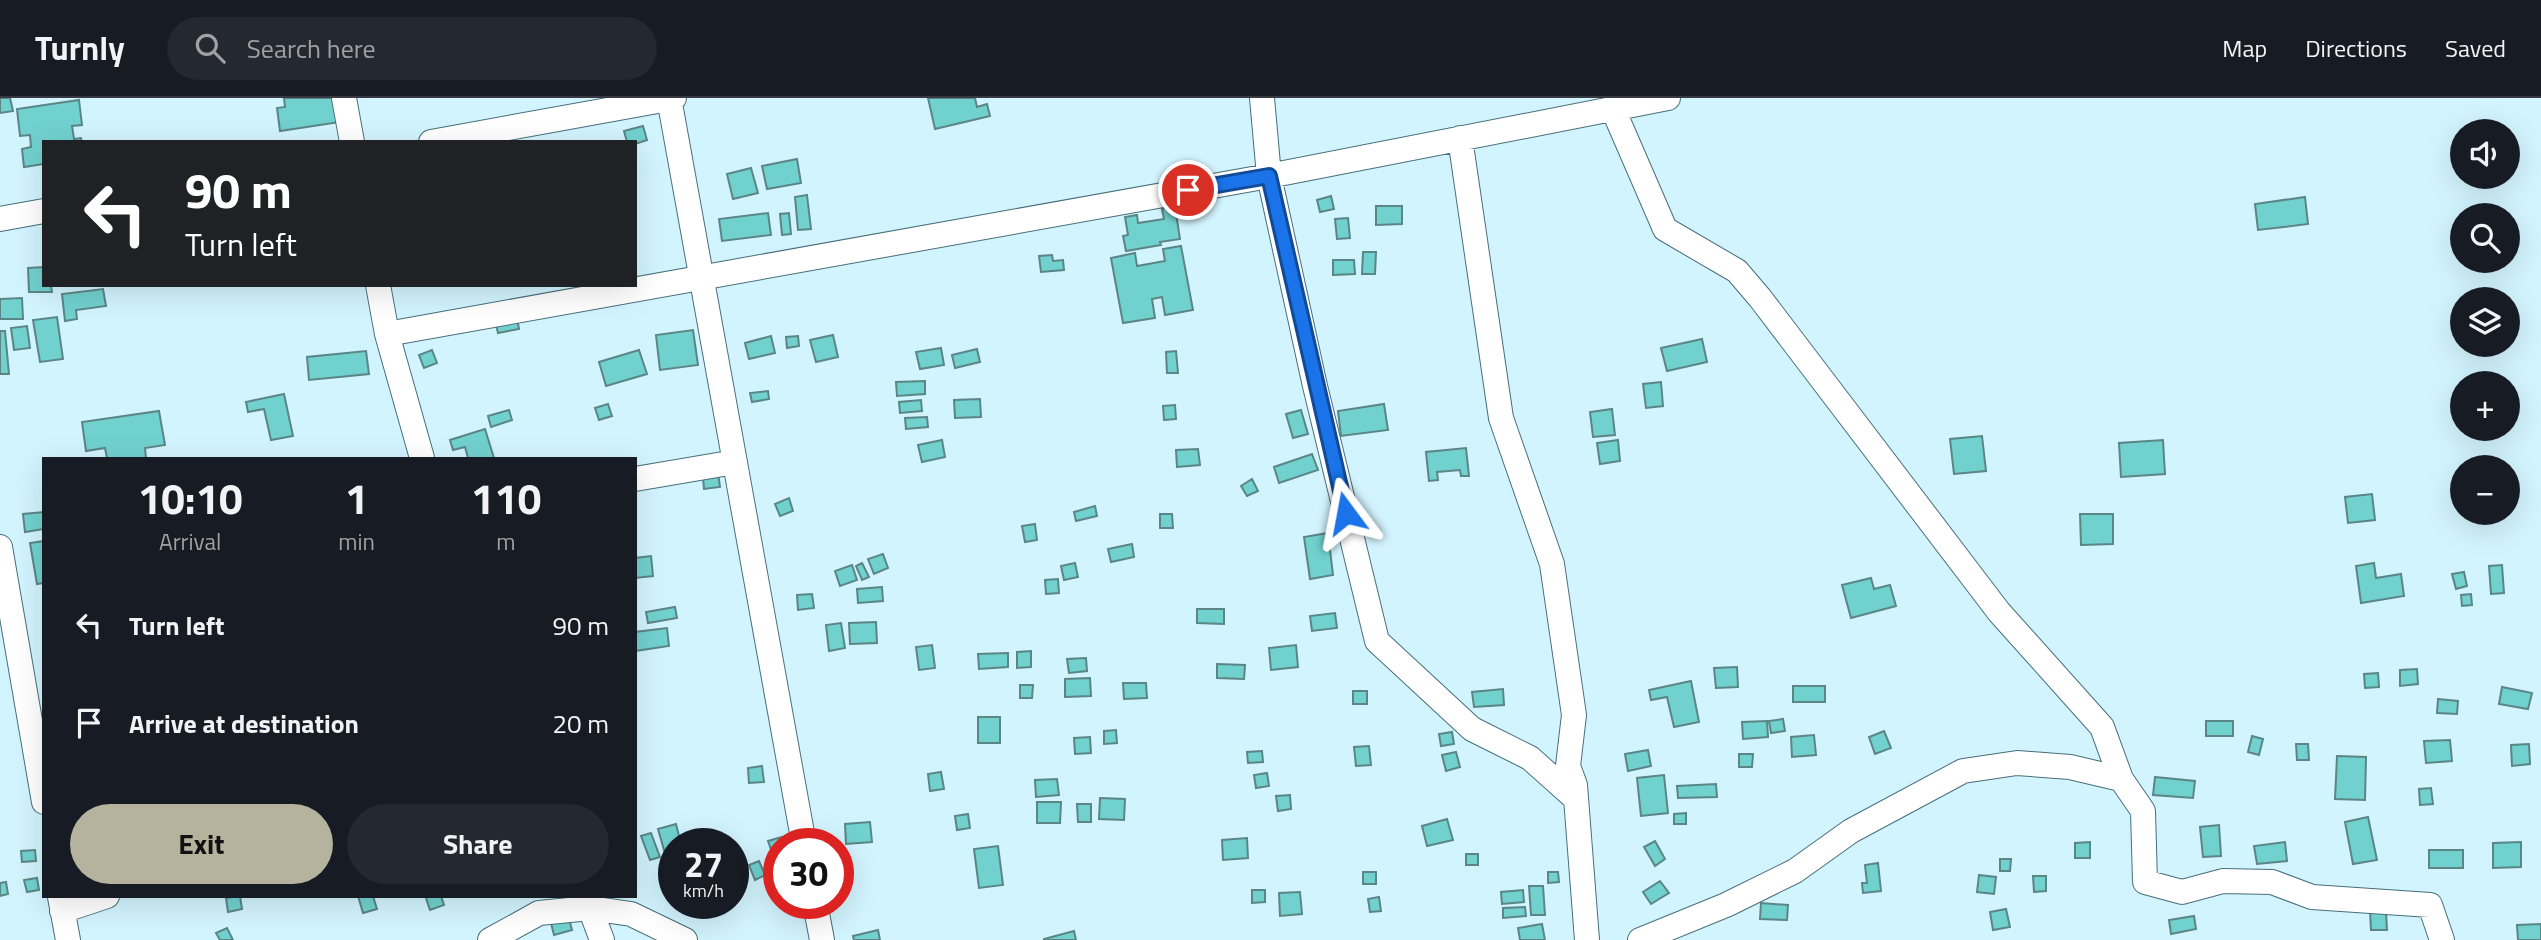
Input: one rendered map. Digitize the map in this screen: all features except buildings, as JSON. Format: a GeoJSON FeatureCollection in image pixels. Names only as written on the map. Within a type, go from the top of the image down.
{"type":"FeatureCollection","features":[{"type":"Feature","properties":{"kind":"street"},"geometry":{"type":"LineString","coordinates":[[344,98],[352,140]]}},
{"type":"Feature","properties":{"kind":"street"},"geometry":{"type":"LineString","coordinates":[[442,140],[671,98],[801,828]]}},
{"type":"Feature","properties":{"kind":"street"},"geometry":{"type":"LineString","coordinates":[[1262,98],[1269,176],[1315,386],[1377,641],[1472,729],[1530,758],[1576,799]]}},
{"type":"Feature","properties":{"kind":"street"},"geometry":{"type":"LineString","coordinates":[[387,334],[1269,176],[1668,98]]}},
{"type":"Feature","properties":{"kind":"street"},"geometry":{"type":"LineString","coordinates":[[1613,108],[1665,229],[1737,271],[1999,612],[2102,727],[2121,779],[2143,811],[2145,882],[2182,892],[2223,881],[2272,882],[2312,897],[2430,905],[2442,940]]}},
{"type":"Feature","properties":{"kind":"street"},"geometry":{"type":"LineString","coordinates":[[1460,138],[1501,418],[1552,564],[1574,715],[1569,766],[1575,785],[1587,940]]}},
{"type":"Feature","properties":{"kind":"street"},"geometry":{"type":"LineString","coordinates":[[0,219],[42,211]]}},
{"type":"Feature","properties":{"kind":"street"},"geometry":{"type":"LineString","coordinates":[[378,287],[387,334],[422,457]]}},
{"type":"Feature","properties":{"kind":"street"},"geometry":{"type":"LineString","coordinates":[[637,479],[735,461]]}},
{"type":"Feature","properties":{"kind":"street"},"geometry":{"type":"LineString","coordinates":[[0,547],[8,638],[42,793]]}},
{"type":"Feature","properties":{"kind":"street"},"geometry":{"type":"LineString","coordinates":[[1640,940],[1726,905],[1795,871],[1851,831],[1963,771],[2017,763],[2070,768],[2121,779]]}},
{"type":"Feature","properties":{"kind":"street"},"geometry":{"type":"LineString","coordinates":[[68,940],[61,904],[96,898]]}},
{"type":"Feature","properties":{"kind":"street"},"geometry":{"type":"LineString","coordinates":[[490,940],[537,904],[631,914],[685,940]]}},
{"type":"Feature","properties":{"kind":"street"},"geometry":{"type":"LineString","coordinates":[[590,908],[602,940]]}},
{"type":"Feature","properties":{"kind":"street"},"geometry":{"type":"LineString","coordinates":[[818,919],[822,940]]}},
{"type":"Feature","properties":{"kind":"route"},"geometry":{"type":"LineString","coordinates":[[1188,190],[1269,176],[1346,513]]}}]}
